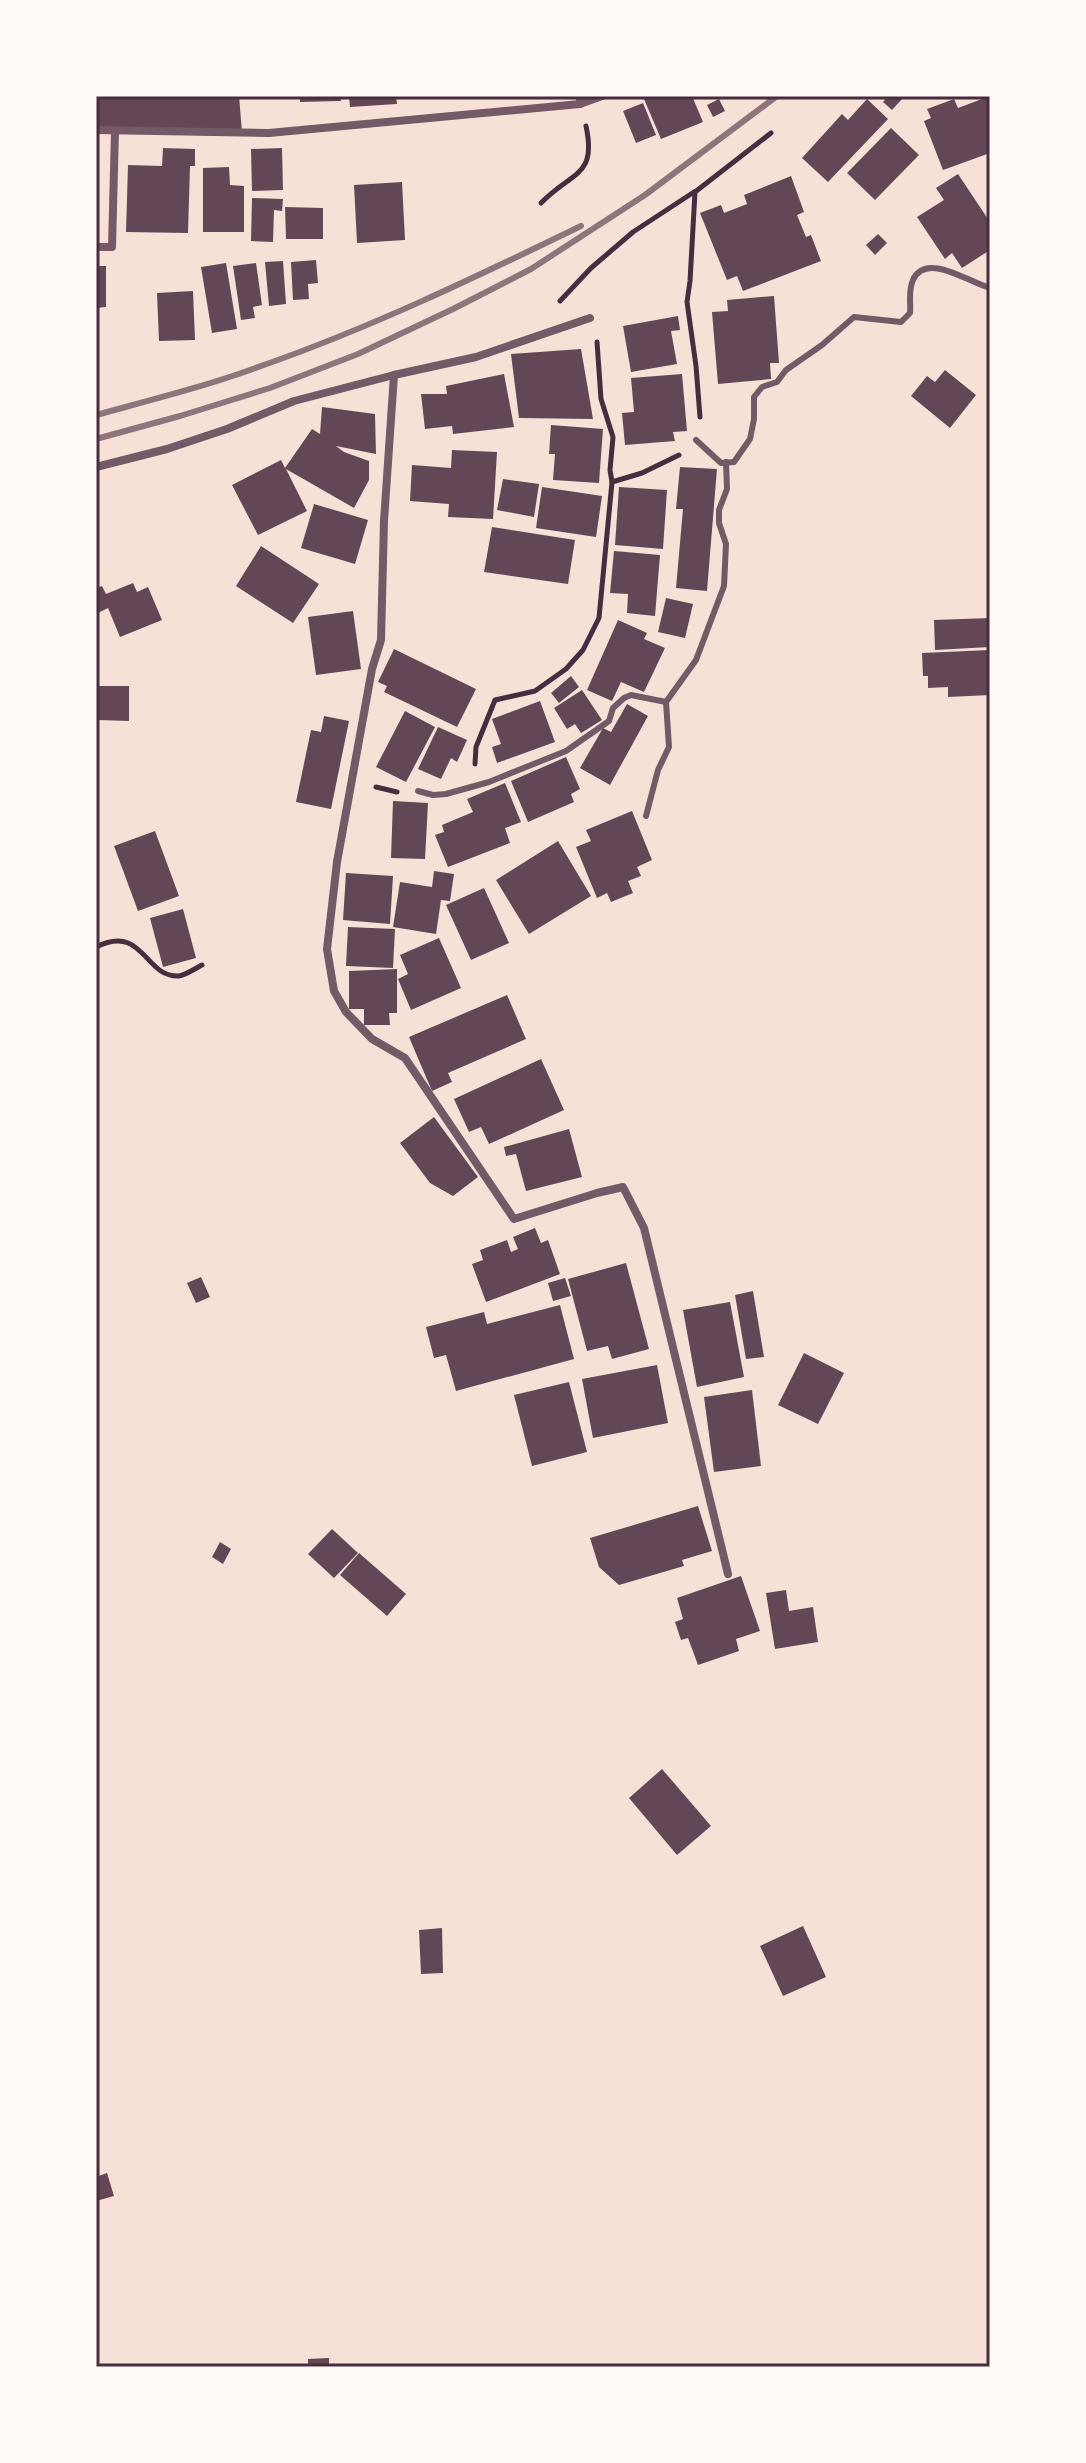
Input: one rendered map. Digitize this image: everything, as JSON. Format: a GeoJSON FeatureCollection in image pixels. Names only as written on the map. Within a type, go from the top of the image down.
{"type":"FeatureCollection","features":[{"type":"Feature","properties":{"kind":"street"},"geometry":{"type":"LineString","coordinates":[[96,130],[269,133],[602,96]]}},
{"type":"Feature","properties":{"kind":"street"},"geometry":{"type":"LineString","coordinates":[[96,247],[112,247],[115,131]]}},
{"type":"Feature","properties":{"kind":"street"},"geometry":{"type":"LineString","coordinates":[[96,467],[167,449],[227,429],[294,401],[476,357],[590,318]]}},
{"type":"Feature","properties":{"kind":"street"},"geometry":{"type":"LineString","coordinates":[[394,375],[384,521],[381,640],[372,669],[337,862],[327,949],[334,991],[346,1012],[372,1039],[405,1058],[514,1219],[623,1187],[644,1228],[728,1574]]}},
{"type":"Feature","properties":{"kind":"lane"},"geometry":{"type":"LineString","coordinates":[[696,440],[721,463],[734,462],[750,439],[754,397],[762,387],[777,382],[786,370],[822,345],[854,317],[901,322],[910,313],[911,287],[920,272],[929,268],[945,270],[990,288]]}},
{"type":"Feature","properties":{"kind":"lane"},"geometry":{"type":"LineString","coordinates":[[646,816],[658,770],[669,747],[666,702],[696,660],[724,586],[726,544],[719,523],[719,510],[727,489],[726,462]]}},
{"type":"Feature","properties":{"kind":"lane"},"geometry":{"type":"LineString","coordinates":[[418,791],[446,794],[489,782],[566,751],[609,721],[613,708],[631,695],[666,702]]}},
{"type":"Feature","properties":{"kind":"path"},"geometry":{"type":"LineString","coordinates":[[541,203],[557,186],[585,167],[590,151],[580,100]]}},
{"type":"Feature","properties":{"kind":"path"},"geometry":{"type":"LineString","coordinates":[[522,341],[591,268],[633,232],[695,192],[771,133]]}},
{"type":"Feature","properties":{"kind":"path"},"geometry":{"type":"LineString","coordinates":[[612,482],[675,459],[696,440],[700,413],[687,302],[695,192]]}},
{"type":"Feature","properties":{"kind":"path"},"geometry":{"type":"LineString","coordinates":[[474,768],[476,747],[495,700],[535,691],[566,669],[583,650],[599,618],[612,482],[613,437],[601,399],[597,344],[590,318]]}},
{"type":"Feature","properties":{"kind":"path"},"geometry":{"type":"LineString","coordinates":[[351,782],[401,792],[418,791]]}},
{"type":"Feature","properties":{"kind":"path"},"geometry":{"type":"LineString","coordinates":[[96,947],[109,940],[128,942],[160,971],[179,976],[202,965]]}},
{"type":"Feature","properties":{"kind":"building"},"geometry":{"type":"Polygon","coordinates":[[[96,96],[239,96],[242,132],[96,129],[96,96]]]}},
{"type":"Feature","properties":{"kind":"building"},"geometry":{"type":"Polygon","coordinates":[[[300,96],[340,96],[341,101],[300,102],[300,96]]]}},
{"type":"Feature","properties":{"kind":"building"},"geometry":{"type":"Polygon","coordinates":[[[349,96],[396,96],[397,104],[350,107],[349,96]]]}},
{"type":"Feature","properties":{"kind":"building"},"geometry":{"type":"Polygon","coordinates":[[[650,96],[692,96],[703,122],[661,139],[644,99],[650,96]]]}},
{"type":"Feature","properties":{"kind":"building"},"geometry":{"type":"Polygon","coordinates":[[[888,96],[903,98],[892,110],[883,102],[888,96]]]}},
{"type":"Feature","properties":{"kind":"building"},"geometry":{"type":"Polygon","coordinates":[[[990,96],[990,153],[943,170],[924,121],[931,118],[927,109],[954,99],[958,108],[990,96]]]}},
{"type":"Feature","properties":{"kind":"building"},"geometry":{"type":"Polygon","coordinates":[[[719,99],[725,111],[713,117],[707,105],[719,99]]]}},
{"type":"Feature","properties":{"kind":"building"},"geometry":{"type":"Polygon","coordinates":[[[867,99],[888,119],[828,182],[802,158],[842,114],[848,120],[867,99]]]}},
{"type":"Feature","properties":{"kind":"building"},"geometry":{"type":"Polygon","coordinates":[[[643,103],[656,135],[636,143],[623,111],[643,103]]]}},
{"type":"Feature","properties":{"kind":"building"},"geometry":{"type":"Polygon","coordinates":[[[891,128],[919,155],[875,200],[847,173],[891,128]]]}},
{"type":"Feature","properties":{"kind":"building"},"geometry":{"type":"Polygon","coordinates":[[[163,148],[195,149],[195,166],[190,166],[188,233],[126,232],[128,165],[162,166],[163,148]]]}},
{"type":"Feature","properties":{"kind":"building"},"geometry":{"type":"Polygon","coordinates":[[[282,148],[283,190],[252,191],[251,149],[282,148]]]}},
{"type":"Feature","properties":{"kind":"building"},"geometry":{"type":"Polygon","coordinates":[[[229,167],[230,185],[244,186],[244,232],[203,232],[203,168],[229,167]]]}},
{"type":"Feature","properties":{"kind":"building"},"geometry":{"type":"Polygon","coordinates":[[[958,174],[990,222],[990,250],[962,268],[952,253],[945,259],[917,217],[944,200],[936,188],[958,174]]]}},
{"type":"Feature","properties":{"kind":"building"},"geometry":{"type":"Polygon","coordinates":[[[791,176],[804,212],[797,215],[806,237],[811,235],[821,261],[743,291],[737,276],[727,280],[700,213],[721,205],[724,213],[747,204],[744,195],[791,176]]]}},
{"type":"Feature","properties":{"kind":"building"},"geometry":{"type":"Polygon","coordinates":[[[402,182],[405,240],[357,243],[354,185],[402,182]]]}},
{"type":"Feature","properties":{"kind":"building"},"geometry":{"type":"Polygon","coordinates":[[[252,198],[283,199],[282,211],[274,210],[273,242],[251,241],[252,198]]]}},
{"type":"Feature","properties":{"kind":"building"},"geometry":{"type":"Polygon","coordinates":[[[285,207],[323,208],[323,239],[286,239],[285,207]]]}},
{"type":"Feature","properties":{"kind":"building"},"geometry":{"type":"Polygon","coordinates":[[[878,234],[887,243],[875,255],[866,245],[878,234]]]}},
{"type":"Feature","properties":{"kind":"building"},"geometry":{"type":"Polygon","coordinates":[[[316,260],[318,283],[308,284],[309,299],[293,300],[291,262],[316,260]]]}},
{"type":"Feature","properties":{"kind":"building"},"geometry":{"type":"Polygon","coordinates":[[[283,261],[286,304],[269,306],[265,262],[283,261]]]}},
{"type":"Feature","properties":{"kind":"building"},"geometry":{"type":"Polygon","coordinates":[[[226,263],[237,329],[212,333],[201,267],[226,263]]]}},
{"type":"Feature","properties":{"kind":"building"},"geometry":{"type":"Polygon","coordinates":[[[256,263],[262,305],[253,307],[255,318],[241,320],[233,266],[256,263]]]}},
{"type":"Feature","properties":{"kind":"building"},"geometry":{"type":"Polygon","coordinates":[[[96,266],[106,266],[106,307],[96,308],[96,266]]]}},
{"type":"Feature","properties":{"kind":"building"},"geometry":{"type":"Polygon","coordinates":[[[193,291],[195,340],[159,341],[157,293],[193,291]]]}},
{"type":"Feature","properties":{"kind":"building"},"geometry":{"type":"Polygon","coordinates":[[[774,296],[779,363],[770,363],[771,379],[718,384],[712,312],[728,311],[727,300],[774,296]]]}},
{"type":"Feature","properties":{"kind":"building"},"geometry":{"type":"Polygon","coordinates":[[[678,316],[680,330],[671,331],[677,364],[631,372],[623,326],[678,316]]]}},
{"type":"Feature","properties":{"kind":"building"},"geometry":{"type":"Polygon","coordinates":[[[581,349],[593,419],[519,418],[511,354],[581,349]]]}},
{"type":"Feature","properties":{"kind":"building"},"geometry":{"type":"Polygon","coordinates":[[[945,370],[976,395],[950,428],[911,396],[927,376],[935,382],[945,370]]]}},
{"type":"Feature","properties":{"kind":"building"},"geometry":{"type":"Polygon","coordinates":[[[504,374],[514,427],[453,434],[452,426],[425,429],[421,394],[447,394],[446,386],[504,374]]]}},
{"type":"Feature","properties":{"kind":"building"},"geometry":{"type":"Polygon","coordinates":[[[682,374],[687,431],[673,432],[675,441],[625,445],[622,413],[634,412],[631,378],[682,374]]]}},
{"type":"Feature","properties":{"kind":"building"},"geometry":{"type":"Polygon","coordinates":[[[322,407],[375,414],[376,454],[336,446],[369,461],[369,480],[354,508],[286,469],[307,511],[258,535],[232,485],[281,460],[285,468],[312,429],[320,434],[322,407]]]}},
{"type":"Feature","properties":{"kind":"building"},"geometry":{"type":"Polygon","coordinates":[[[551,425],[603,429],[599,483],[553,480],[555,454],[549,454],[551,425]]]}},
{"type":"Feature","properties":{"kind":"building"},"geometry":{"type":"Polygon","coordinates":[[[452,450],[497,452],[493,519],[448,517],[449,504],[410,501],[412,465],[451,468],[452,450]]]}},
{"type":"Feature","properties":{"kind":"building"},"geometry":{"type":"Polygon","coordinates":[[[680,467],[717,469],[707,591],[676,588],[683,509],[676,509],[680,467]]]}},
{"type":"Feature","properties":{"kind":"building"},"geometry":{"type":"Polygon","coordinates":[[[503,479],[539,484],[534,517],[497,510],[503,479]]]}},
{"type":"Feature","properties":{"kind":"building"},"geometry":{"type":"Polygon","coordinates":[[[542,487],[602,496],[596,537],[536,528],[542,487]]]}},
{"type":"Feature","properties":{"kind":"building"},"geometry":{"type":"Polygon","coordinates":[[[619,487],[667,490],[663,549],[615,545],[619,487]]]}},
{"type":"Feature","properties":{"kind":"building"},"geometry":{"type":"Polygon","coordinates":[[[314,504],[368,520],[355,564],[301,548],[314,504]]]}},
{"type":"Feature","properties":{"kind":"building"},"geometry":{"type":"Polygon","coordinates":[[[492,527],[575,540],[568,584],[484,572],[492,527]]]}},
{"type":"Feature","properties":{"kind":"building"},"geometry":{"type":"Polygon","coordinates":[[[261,546],[319,584],[293,623],[236,586],[261,546]]]}},
{"type":"Feature","properties":{"kind":"building"},"geometry":{"type":"Polygon","coordinates":[[[614,551],[660,555],[655,616],[627,613],[628,594],[610,593],[614,551]]]}},
{"type":"Feature","properties":{"kind":"building"},"geometry":{"type":"Polygon","coordinates":[[[133,583],[137,592],[148,587],[162,620],[120,637],[108,608],[96,614],[96,588],[102,586],[106,594],[133,583]]]}},
{"type":"Feature","properties":{"kind":"building"},"geometry":{"type":"Polygon","coordinates":[[[666,598],[693,604],[685,638],[658,632],[666,598]]]}},
{"type":"Feature","properties":{"kind":"building"},"geometry":{"type":"Polygon","coordinates":[[[353,611],[361,669],[316,675],[308,617],[353,611]]]}},
{"type":"Feature","properties":{"kind":"building"},"geometry":{"type":"Polygon","coordinates":[[[990,618],[990,647],[935,650],[934,620],[990,618]]]}},
{"type":"Feature","properties":{"kind":"building"},"geometry":{"type":"Polygon","coordinates":[[[618,620],[647,633],[644,639],[665,648],[644,692],[621,682],[612,701],[587,690],[618,620]]]}},
{"type":"Feature","properties":{"kind":"building"},"geometry":{"type":"Polygon","coordinates":[[[394,649],[476,689],[457,727],[384,692],[387,686],[378,682],[394,649]]]}},
{"type":"Feature","properties":{"kind":"building"},"geometry":{"type":"Polygon","coordinates":[[[990,650],[990,695],[948,697],[948,687],[928,688],[928,676],[923,676],[922,653],[990,650]]]}},
{"type":"Feature","properties":{"kind":"building"},"geometry":{"type":"Polygon","coordinates":[[[571,676],[579,687],[559,703],[551,693],[571,676]]]}},
{"type":"Feature","properties":{"kind":"building"},"geometry":{"type":"Polygon","coordinates":[[[99,686],[129,686],[129,721],[98,720],[99,686]]]}},
{"type":"Feature","properties":{"kind":"building"},"geometry":{"type":"Polygon","coordinates":[[[582,690],[602,720],[581,733],[575,724],[567,729],[554,708],[582,690]]]}},
{"type":"Feature","properties":{"kind":"building"},"geometry":{"type":"Polygon","coordinates":[[[540,701],[555,742],[497,763],[492,747],[501,744],[492,719],[540,701]]]}},
{"type":"Feature","properties":{"kind":"building"},"geometry":{"type":"Polygon","coordinates":[[[627,704],[648,716],[610,785],[580,768],[603,728],[611,732],[627,704]]]}},
{"type":"Feature","properties":{"kind":"building"},"geometry":{"type":"Polygon","coordinates":[[[405,711],[435,727],[406,782],[376,767],[405,711]]]}},
{"type":"Feature","properties":{"kind":"building"},"geometry":{"type":"Polygon","coordinates":[[[324,716],[349,721],[331,809],[296,802],[311,730],[321,732],[324,716]]]}},
{"type":"Feature","properties":{"kind":"building"},"geometry":{"type":"Polygon","coordinates":[[[438,727],[467,740],[457,762],[451,758],[441,779],[418,769],[438,727]]]}},
{"type":"Feature","properties":{"kind":"building"},"geometry":{"type":"Polygon","coordinates":[[[566,757],[580,789],[571,794],[574,802],[528,822],[511,781],[566,757]]]}},
{"type":"Feature","properties":{"kind":"building"},"geometry":{"type":"Polygon","coordinates":[[[505,783],[521,822],[505,828],[510,843],[448,867],[435,835],[444,832],[442,825],[473,812],[467,799],[505,783]]]}},
{"type":"Feature","properties":{"kind":"building"},"geometry":{"type":"Polygon","coordinates":[[[393,801],[428,803],[425,859],[391,858],[393,801]]]}},
{"type":"Feature","properties":{"kind":"building"},"geometry":{"type":"Polygon","coordinates":[[[632,811],[652,860],[637,867],[641,876],[628,881],[633,893],[611,902],[607,893],[597,898],[576,847],[591,841],[586,830],[632,811]]]}},
{"type":"Feature","properties":{"kind":"building"},"geometry":{"type":"Polygon","coordinates":[[[155,831],[179,896],[138,911],[114,846],[155,831]]]}},
{"type":"Feature","properties":{"kind":"building"},"geometry":{"type":"Polygon","coordinates":[[[558,841],[591,896],[529,934],[496,880],[558,841]]]}},
{"type":"Feature","properties":{"kind":"building"},"geometry":{"type":"Polygon","coordinates":[[[434,871],[454,874],[450,901],[441,900],[436,934],[393,927],[400,882],[432,887],[434,871]]]}},
{"type":"Feature","properties":{"kind":"building"},"geometry":{"type":"Polygon","coordinates":[[[346,873],[393,876],[390,924],[343,920],[346,873]]]}},
{"type":"Feature","properties":{"kind":"building"},"geometry":{"type":"Polygon","coordinates":[[[484,888],[509,943],[471,960],[446,905],[484,888]]]}},
{"type":"Feature","properties":{"kind":"building"},"geometry":{"type":"Polygon","coordinates":[[[183,909],[196,958],[163,967],[150,918],[183,909]]]}},
{"type":"Feature","properties":{"kind":"building"},"geometry":{"type":"Polygon","coordinates":[[[348,927],[395,929],[393,968],[346,966],[348,927]]]}},
{"type":"Feature","properties":{"kind":"building"},"geometry":{"type":"Polygon","coordinates":[[[439,938],[461,988],[411,1010],[398,979],[408,974],[400,955],[439,938]]]}},
{"type":"Feature","properties":{"kind":"building"},"geometry":{"type":"Polygon","coordinates":[[[397,969],[397,1013],[389,1013],[390,1025],[364,1025],[364,1009],[349,1009],[349,971],[397,969]]]}},
{"type":"Feature","properties":{"kind":"building"},"geometry":{"type":"Polygon","coordinates":[[[507,995],[526,1039],[448,1073],[452,1082],[432,1091],[409,1037],[507,995]]]}},
{"type":"Feature","properties":{"kind":"building"},"geometry":{"type":"Polygon","coordinates":[[[541,1059],[564,1110],[489,1144],[481,1127],[469,1132],[454,1099],[541,1059]]]}},
{"type":"Feature","properties":{"kind":"building"},"geometry":{"type":"Polygon","coordinates":[[[434,1117],[478,1177],[453,1196],[430,1183],[400,1143],[434,1117]]]}},
{"type":"Feature","properties":{"kind":"building"},"geometry":{"type":"Polygon","coordinates":[[[569,1129],[582,1177],[526,1191],[516,1154],[506,1156],[504,1147],[569,1129]]]}},
{"type":"Feature","properties":{"kind":"building"},"geometry":{"type":"Polygon","coordinates":[[[535,1228],[541,1243],[548,1240],[560,1274],[486,1302],[472,1264],[483,1260],[480,1250],[507,1240],[511,1252],[518,1249],[513,1237],[535,1228]]]}},
{"type":"Feature","properties":{"kind":"building"},"geometry":{"type":"Polygon","coordinates":[[[626,1263],[649,1349],[612,1359],[608,1346],[587,1351],[568,1279],[626,1263]]]}},
{"type":"Feature","properties":{"kind":"building"},"geometry":{"type":"Polygon","coordinates":[[[201,1277],[210,1297],[196,1303],[187,1283],[201,1277]]]}},
{"type":"Feature","properties":{"kind":"building"},"geometry":{"type":"Polygon","coordinates":[[[565,1278],[571,1296],[553,1301],[548,1283],[565,1278]]]}},
{"type":"Feature","properties":{"kind":"building"},"geometry":{"type":"Polygon","coordinates":[[[753,1291],[764,1357],[746,1359],[735,1295],[753,1291]]]}},
{"type":"Feature","properties":{"kind":"building"},"geometry":{"type":"Polygon","coordinates":[[[730,1302],[744,1377],[697,1387],[683,1310],[730,1302]]]}},
{"type":"Feature","properties":{"kind":"building"},"geometry":{"type":"Polygon","coordinates":[[[560,1305],[574,1359],[456,1391],[446,1355],[434,1358],[426,1327],[484,1312],[487,1324],[560,1305]]]}},
{"type":"Feature","properties":{"kind":"building"},"geometry":{"type":"Polygon","coordinates":[[[804,1353],[844,1373],[818,1424],[778,1405],[804,1353]]]}},
{"type":"Feature","properties":{"kind":"building"},"geometry":{"type":"Polygon","coordinates":[[[657,1365],[668,1423],[593,1438],[582,1379],[657,1365]]]}},
{"type":"Feature","properties":{"kind":"building"},"geometry":{"type":"Polygon","coordinates":[[[569,1382],[587,1452],[532,1466],[514,1395],[569,1382]]]}},
{"type":"Feature","properties":{"kind":"building"},"geometry":{"type":"Polygon","coordinates":[[[752,1390],[761,1466],[714,1472],[704,1397],[752,1390]]]}},
{"type":"Feature","properties":{"kind":"building"},"geometry":{"type":"Polygon","coordinates":[[[698,1506],[712,1551],[682,1560],[684,1566],[619,1585],[599,1567],[590,1538],[698,1506]]]}},
{"type":"Feature","properties":{"kind":"building"},"geometry":{"type":"Polygon","coordinates":[[[332,1529],[358,1553],[334,1578],[308,1554],[332,1529]]]}},
{"type":"Feature","properties":{"kind":"building"},"geometry":{"type":"Polygon","coordinates":[[[220,1542],[231,1549],[223,1564],[212,1557],[220,1542]]]}},
{"type":"Feature","properties":{"kind":"building"},"geometry":{"type":"Polygon","coordinates":[[[359,1553],[406,1594],[387,1616],[340,1575],[359,1553]]]}},
{"type":"Feature","properties":{"kind":"building"},"geometry":{"type":"Polygon","coordinates":[[[741,1576],[760,1631],[736,1639],[739,1651],[698,1665],[688,1638],[681,1640],[675,1622],[683,1619],[677,1598],[741,1576]]]}},
{"type":"Feature","properties":{"kind":"building"},"geometry":{"type":"Polygon","coordinates":[[[786,1590],[789,1611],[813,1607],[818,1642],[775,1649],[766,1593],[786,1590]]]}},
{"type":"Feature","properties":{"kind":"building"},"geometry":{"type":"Polygon","coordinates":[[[662,1769],[711,1826],[677,1855],[629,1798],[662,1769]]]}},
{"type":"Feature","properties":{"kind":"building"},"geometry":{"type":"Polygon","coordinates":[[[803,1926],[826,1977],[783,1996],[760,1946],[803,1926]]]}},
{"type":"Feature","properties":{"kind":"building"},"geometry":{"type":"Polygon","coordinates":[[[442,1928],[443,1973],[421,1974],[419,1930],[442,1928]]]}},
{"type":"Feature","properties":{"kind":"building"},"geometry":{"type":"Polygon","coordinates":[[[107,2173],[114,2196],[96,2201],[96,2177],[107,2173]]]}},
{"type":"Feature","properties":{"kind":"building"},"geometry":{"type":"Polygon","coordinates":[[[329,2358],[329,2367],[308,2367],[308,2359],[329,2358]]]}},
{"type":"Feature","properties":{"kind":"railway"},"geometry":{"type":"LineString","coordinates":[[96,439],[270,388],[358,354],[453,309],[531,269],[645,195],[777,96]]}},
{"type":"Feature","properties":{"kind":"railway"},"geometry":{"type":"LineString","coordinates":[[96,415],[220,380],[302,351],[422,301],[581,226]]}}]}
